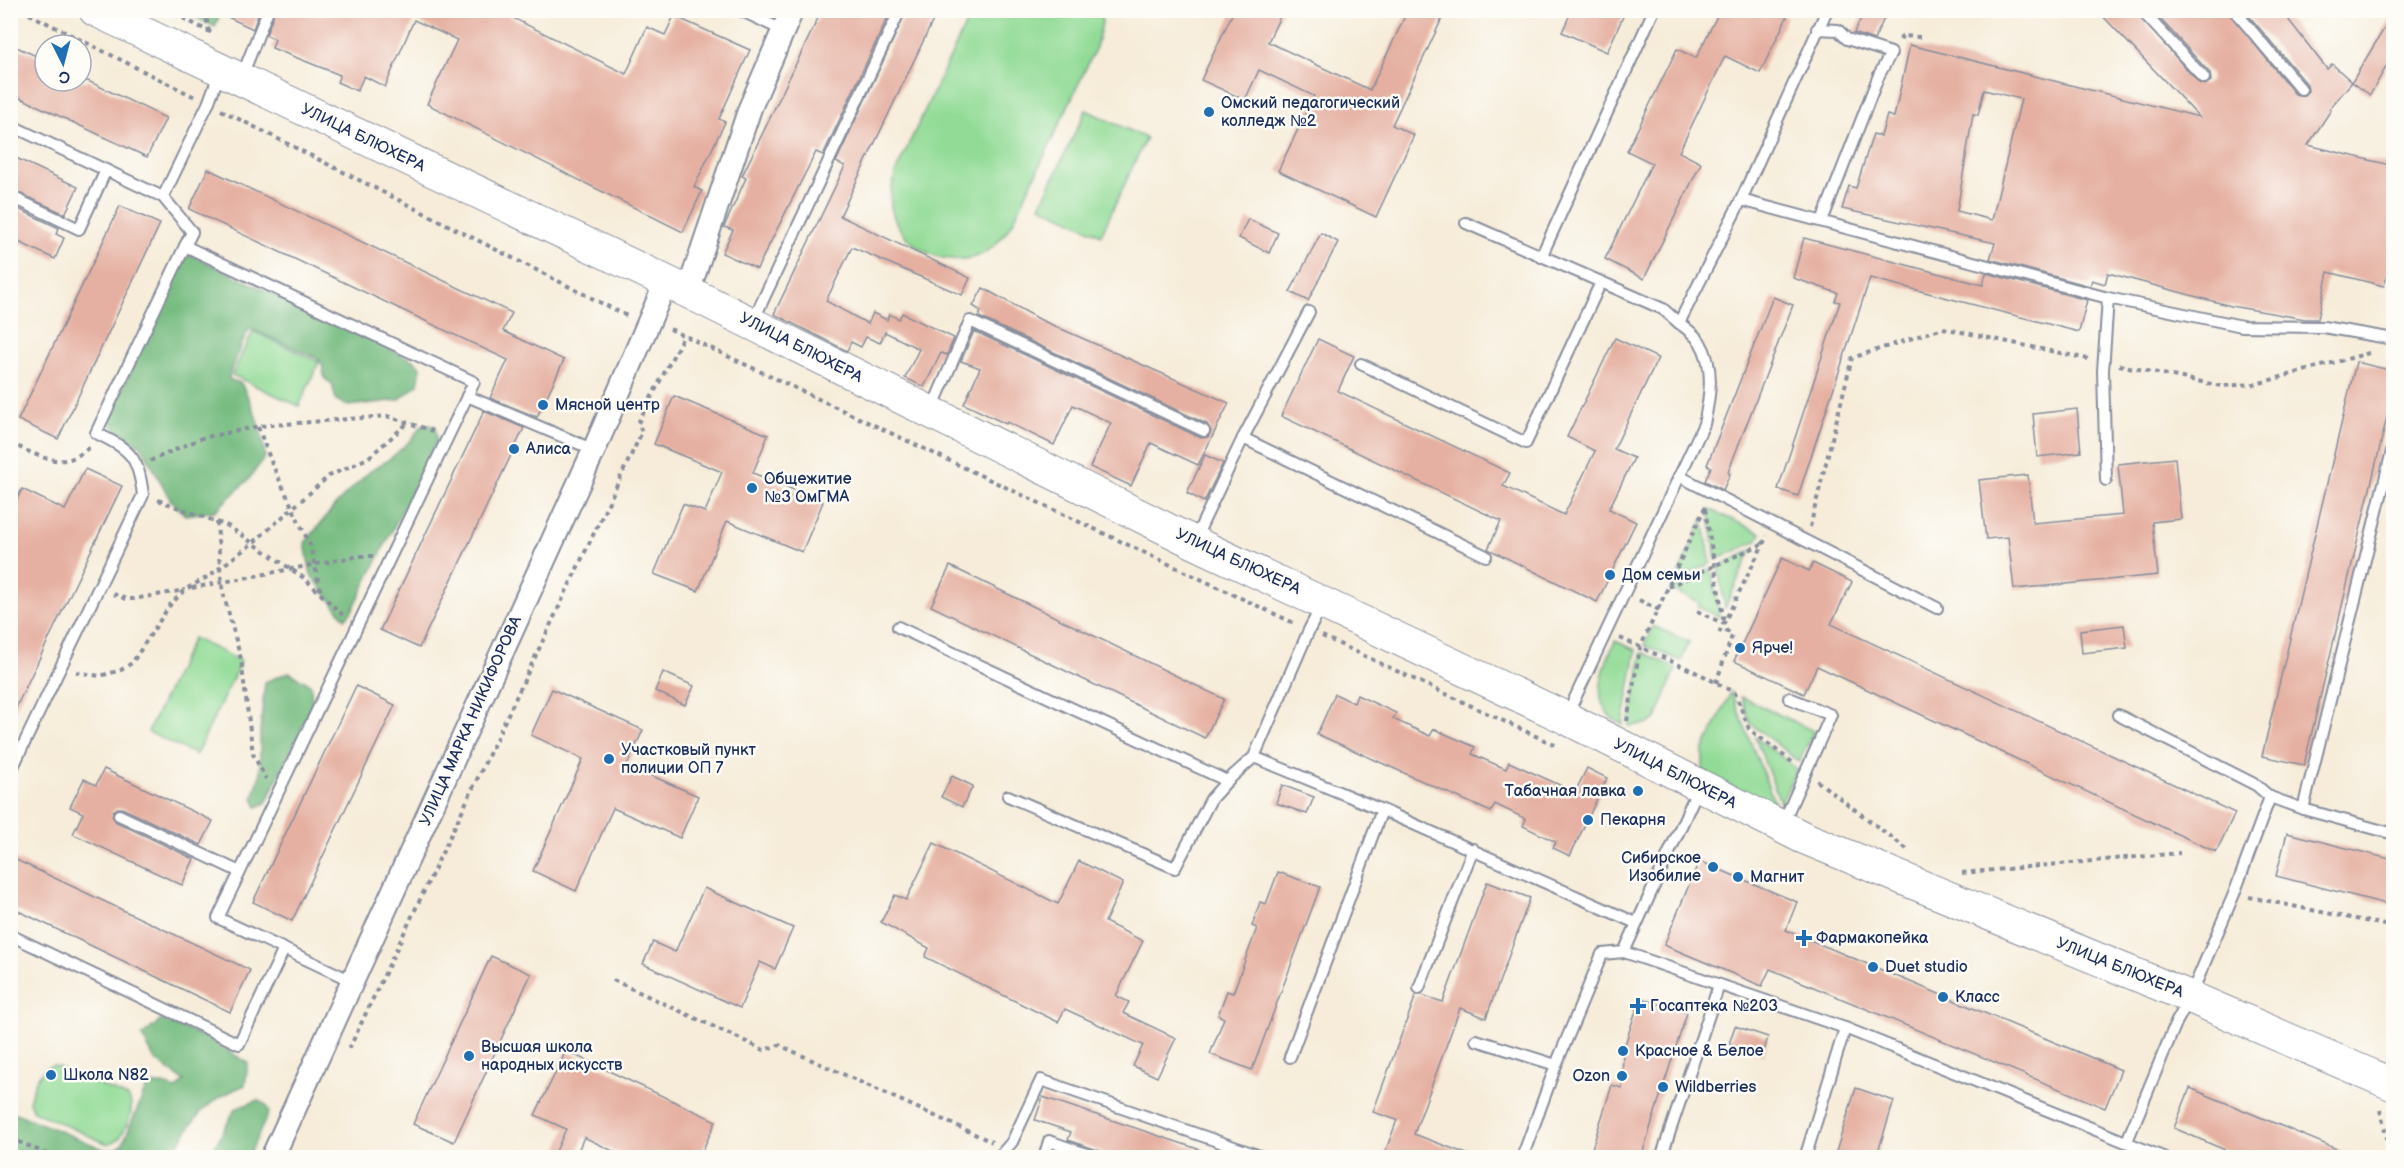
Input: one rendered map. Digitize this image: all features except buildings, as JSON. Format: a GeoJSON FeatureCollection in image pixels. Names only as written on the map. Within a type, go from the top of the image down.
{"type":"FeatureCollection","features":[{"type":"Feature","properties":{"kind":"street","name":"УЛИЦА БЛЮХЕРА"},"geometry":{"type":"LineString","coordinates":[[95,10],[677,287],[1193,542],[1566,718],[1782,826],[2190,997],[2387,1098]]}},
{"type":"Feature","properties":{"kind":"street","name":"УЛИЦА МАРКА НИКИФОРОВА"},"geometry":{"type":"LineString","coordinates":[[272,1158],[594,450],[649,322],[677,287],[787,20]]}},
{"type":"Feature","properties":{"kind":"lane"},"geometry":{"type":"LineString","coordinates":[[163,197],[208,104],[231,74],[268,10]]}},
{"type":"Feature","properties":{"kind":"lane"},"geometry":{"type":"LineString","coordinates":[[740,10],[787,20]]}},
{"type":"Feature","properties":{"kind":"lane"},"geometry":{"type":"LineString","coordinates":[[752,324],[900,10]]}},
{"type":"Feature","properties":{"kind":"lane"},"geometry":{"type":"LineString","coordinates":[[1541,257],[1654,10]]}},
{"type":"Feature","properties":{"kind":"lane"},"geometry":{"type":"LineString","coordinates":[[1679,323],[1741,200],[1827,10]]}},
{"type":"Feature","properties":{"kind":"lane"},"geometry":{"type":"LineString","coordinates":[[2142,10],[2204,78]]}},
{"type":"Feature","properties":{"kind":"lane"},"geometry":{"type":"LineString","coordinates":[[2234,10],[2301,89]]}},
{"type":"Feature","properties":{"kind":"lane"},"geometry":{"type":"LineString","coordinates":[[1817,29],[1838,30],[1847,39],[1891,53],[1879,75],[1822,221]]}},
{"type":"Feature","properties":{"kind":"lane"},"geometry":{"type":"LineString","coordinates":[[10,125],[163,197],[192,231],[96,433],[122,446],[139,468],[143,495],[10,773]]}},
{"type":"Feature","properties":{"kind":"lane"},"geometry":{"type":"LineString","coordinates":[[10,196],[79,229],[106,170]]}},
{"type":"Feature","properties":{"kind":"lane"},"geometry":{"type":"LineString","coordinates":[[1741,200],[2108,298],[2242,326],[2323,327],[2394,339]]}},
{"type":"Feature","properties":{"kind":"lane"},"geometry":{"type":"LineString","coordinates":[[1466,224],[1663,309],[1699,341],[1708,364],[1711,394],[1704,424],[1566,718]]}},
{"type":"Feature","properties":{"kind":"lane"},"geometry":{"type":"LineString","coordinates":[[185,246],[474,382],[218,918],[352,981]]}},
{"type":"Feature","properties":{"kind":"lane"},"geometry":{"type":"LineString","coordinates":[[1361,364],[1526,443],[1600,282]]}},
{"type":"Feature","properties":{"kind":"lane"},"geometry":{"type":"LineString","coordinates":[[2106,480],[2104,362],[2108,298]]}},
{"type":"Feature","properties":{"kind":"lane"},"geometry":{"type":"LineString","coordinates":[[1193,542],[1243,438],[1309,312]]}},
{"type":"Feature","properties":{"kind":"lane"},"geometry":{"type":"LineString","coordinates":[[930,412],[970,321],[1204,431]]}},
{"type":"Feature","properties":{"kind":"lane"},"geometry":{"type":"LineString","coordinates":[[467,396],[594,450]]}},
{"type":"Feature","properties":{"kind":"lane"},"geometry":{"type":"LineString","coordinates":[[1243,438],[1486,556]]}},
{"type":"Feature","properties":{"kind":"lane"},"geometry":{"type":"LineString","coordinates":[[2303,809],[2394,443]]}},
{"type":"Feature","properties":{"kind":"lane"},"geometry":{"type":"LineString","coordinates":[[1679,476],[1937,608]]}},
{"type":"Feature","properties":{"kind":"lane"},"geometry":{"type":"LineString","coordinates":[[1008,796],[1175,868],[1211,799],[1254,757],[1309,630],[1324,602]]}},
{"type":"Feature","properties":{"kind":"lane"},"geometry":{"type":"LineString","coordinates":[[898,627],[1227,781]]}},
{"type":"Feature","properties":{"kind":"lane"},"geometry":{"type":"LineString","coordinates":[[1782,826],[1831,715],[1788,698]]}},
{"type":"Feature","properties":{"kind":"lane"},"geometry":{"type":"LineString","coordinates":[[2118,715],[2256,785],[2270,797],[2303,809],[2394,834]]}},
{"type":"Feature","properties":{"kind":"lane"},"geometry":{"type":"LineString","coordinates":[[1254,757],[1473,849],[1636,923]]}},
{"type":"Feature","properties":{"kind":"lane"},"geometry":{"type":"LineString","coordinates":[[1624,952],[1700,786]]}},
{"type":"Feature","properties":{"kind":"lane"},"geometry":{"type":"LineString","coordinates":[[2127,1141],[2176,1023],[2190,997],[2234,894],[2270,797]]}},
{"type":"Feature","properties":{"kind":"lane"},"geometry":{"type":"LineString","coordinates":[[1290,1057],[1382,810]]}},
{"type":"Feature","properties":{"kind":"lane"},"geometry":{"type":"LineString","coordinates":[[119,815],[240,872]]}},
{"type":"Feature","properties":{"kind":"lane"},"geometry":{"type":"LineString","coordinates":[[1419,988],[1473,849]]}},
{"type":"Feature","properties":{"kind":"lane"},"geometry":{"type":"LineString","coordinates":[[10,935],[239,1044],[284,949]]}},
{"type":"Feature","properties":{"kind":"lane"},"geometry":{"type":"LineString","coordinates":[[1522,1158],[1556,1065],[1602,954],[1624,952],[1845,1028],[2165,1158]]}},
{"type":"Feature","properties":{"kind":"lane"},"geometry":{"type":"LineString","coordinates":[[1661,1158],[1719,985]]}},
{"type":"Feature","properties":{"kind":"lane"},"geometry":{"type":"LineString","coordinates":[[1805,1158],[1845,1028]]}},
{"type":"Feature","properties":{"kind":"lane"},"geometry":{"type":"LineString","coordinates":[[1476,1040],[1556,1065]]}},
{"type":"Feature","properties":{"kind":"lane"},"geometry":{"type":"LineString","coordinates":[[998,1158],[1012,1143],[1041,1080],[1266,1158]]}},
{"type":"Feature","properties":{"kind":"lane"},"geometry":{"type":"LineString","coordinates":[[1044,1158],[1049,1141],[1098,1158]]}},
{"type":"Feature","properties":{"kind":"path"},"geometry":{"type":"LineString","coordinates":[[21,10],[629,317],[659,324],[684,335],[1563,749]]}},
{"type":"Feature","properties":{"kind":"path"},"geometry":{"type":"LineString","coordinates":[[205,10],[209,32]]}},
{"type":"Feature","properties":{"kind":"path"},"geometry":{"type":"LineString","coordinates":[[1806,542],[1852,358],[1943,328],[2221,386],[2256,384],[2371,352]]}},
{"type":"Feature","properties":{"kind":"path"},"geometry":{"type":"LineString","coordinates":[[349,1049],[642,432],[639,423],[684,335]]}},
{"type":"Feature","properties":{"kind":"path"},"geometry":{"type":"LineString","coordinates":[[139,468],[157,456],[202,438],[258,427],[387,416],[448,436]]}},
{"type":"Feature","properties":{"kind":"path"},"geometry":{"type":"LineString","coordinates":[[61,668],[90,676],[100,676],[121,670],[132,663],[170,605],[186,589],[220,569],[254,543],[329,477],[368,458],[409,422]]}},
{"type":"Feature","properties":{"kind":"path"},"geometry":{"type":"LineString","coordinates":[[258,427],[291,509],[310,545],[322,595]]}},
{"type":"Feature","properties":{"kind":"path"},"geometry":{"type":"LineString","coordinates":[[10,443],[52,461],[70,459],[83,453],[91,445],[96,433]]}},
{"type":"Feature","properties":{"kind":"path"},"geometry":{"type":"LineString","coordinates":[[143,495],[217,522],[254,543],[291,569],[357,628]]}},
{"type":"Feature","properties":{"kind":"path"},"geometry":{"type":"LineString","coordinates":[[1625,728],[1640,648],[1707,502]]}},
{"type":"Feature","properties":{"kind":"path"},"geometry":{"type":"LineString","coordinates":[[1705,509],[1724,625],[1732,636],[1716,682]]}},
{"type":"Feature","properties":{"kind":"path"},"geometry":{"type":"LineString","coordinates":[[217,522],[222,582],[241,658],[253,754],[278,794]]}},
{"type":"Feature","properties":{"kind":"path"},"geometry":{"type":"LineString","coordinates":[[1719,633],[1769,532]]}},
{"type":"Feature","properties":{"kind":"path"},"geometry":{"type":"LineString","coordinates":[[1668,587],[1763,543]]}},
{"type":"Feature","properties":{"kind":"path"},"geometry":{"type":"LineString","coordinates":[[99,588],[126,599],[359,556],[392,555]]}},
{"type":"Feature","properties":{"kind":"path"},"geometry":{"type":"LineString","coordinates":[[1625,593],[1659,610]]}},
{"type":"Feature","properties":{"kind":"path"},"geometry":{"type":"LineString","coordinates":[[1697,611],[1724,625]]}},
{"type":"Feature","properties":{"kind":"path"},"geometry":{"type":"LineString","coordinates":[[1606,632],[1704,676]]}},
{"type":"Feature","properties":{"kind":"path"},"geometry":{"type":"LineString","coordinates":[[1952,874],[2180,853]]}},
{"type":"Feature","properties":{"kind":"path"},"geometry":{"type":"LineString","coordinates":[[2234,894],[2394,927]]}},
{"type":"Feature","properties":{"kind":"path"},"geometry":{"type":"LineString","coordinates":[[613,980],[765,1050],[779,1045],[1006,1149]]}},
{"type":"Feature","properties":{"kind":"path"},"geometry":{"type":"LineString","coordinates":[[2387,1098],[2392,1158]]}},
{"type":"Feature","properties":{"kind":"path"},"geometry":{"type":"LineString","coordinates":[[10,1138],[56,1158]]}},
{"type":"Feature","properties":{"kind":"green space"},"geometry":{"type":"Polygon","coordinates":[[[181,11],[221,11],[215,27],[181,11]]]}},
{"type":"Feature","properties":{"kind":"green space"},"geometry":{"type":"Polygon","coordinates":[[[972,11],[1100,11],[1102,23],[1096,47],[1012,224],[996,244],[981,255],[959,259],[944,258],[915,245],[904,235],[891,207],[891,191],[897,169],[972,11]]]}},
{"type":"Feature","properties":{"kind":"green space"},"geometry":{"type":"Polygon","coordinates":[[[1086,110],[1146,138],[1101,235],[1040,206],[1086,110]]]}},
{"type":"Feature","properties":{"kind":"green space"},"geometry":{"type":"Polygon","coordinates":[[[187,253],[415,361],[421,368],[418,384],[399,400],[348,406],[336,400],[332,384],[325,379],[322,364],[317,358],[251,329],[247,332],[229,375],[230,380],[241,383],[250,400],[260,429],[265,457],[249,479],[215,511],[185,515],[170,499],[141,446],[122,435],[113,426],[111,413],[187,253]]]}},
{"type":"Feature","properties":{"kind":"green space"},"geometry":{"type":"Polygon","coordinates":[[[253,331],[319,362],[299,406],[232,375],[253,331]]]}},
{"type":"Feature","properties":{"kind":"green space"},"geometry":{"type":"Polygon","coordinates":[[[422,425],[435,426],[437,440],[352,611],[345,619],[311,575],[305,543],[337,503],[369,472],[391,458],[411,440],[422,425]]]}},
{"type":"Feature","properties":{"kind":"green space"},"geometry":{"type":"Polygon","coordinates":[[[1709,509],[1761,533],[1757,541],[1716,560],[1709,509]]]}},
{"type":"Feature","properties":{"kind":"green space"},"geometry":{"type":"Polygon","coordinates":[[[1703,520],[1711,563],[1675,581],[1703,520]]]}},
{"type":"Feature","properties":{"kind":"green space"},"geometry":{"type":"Polygon","coordinates":[[[1751,551],[1750,553],[1725,608],[1718,567],[1751,551]]]}},
{"type":"Feature","properties":{"kind":"green space"},"geometry":{"type":"Polygon","coordinates":[[[1711,569],[1720,617],[1698,607],[1700,603],[1670,589],[1711,569]]]}},
{"type":"Feature","properties":{"kind":"green space"},"geometry":{"type":"Polygon","coordinates":[[[1653,626],[1689,642],[1681,661],[1644,645],[1653,626]]]}},
{"type":"Feature","properties":{"kind":"green space"},"geometry":{"type":"Polygon","coordinates":[[[193,638],[241,661],[196,755],[148,732],[193,638]]]}},
{"type":"Feature","properties":{"kind":"green space"},"geometry":{"type":"Polygon","coordinates":[[[1615,641],[1636,650],[1623,725],[1604,709],[1601,698],[1603,675],[1615,641]]]}},
{"type":"Feature","properties":{"kind":"green space"},"geometry":{"type":"Polygon","coordinates":[[[1642,652],[1676,668],[1656,719],[1648,724],[1629,726],[1642,652]]]}},
{"type":"Feature","properties":{"kind":"green space"},"geometry":{"type":"Polygon","coordinates":[[[289,672],[311,685],[312,705],[266,803],[257,807],[253,798],[260,775],[260,731],[265,682],[289,672]]]}},
{"type":"Feature","properties":{"kind":"green space"},"geometry":{"type":"Polygon","coordinates":[[[1731,692],[1779,814],[1703,770],[1703,751],[1731,692]]]}},
{"type":"Feature","properties":{"kind":"green space"},"geometry":{"type":"Polygon","coordinates":[[[1741,697],[1814,731],[1799,762],[1750,723],[1741,697]]]}},
{"type":"Feature","properties":{"kind":"green space"},"geometry":{"type":"Polygon","coordinates":[[[1755,737],[1796,768],[1781,804],[1755,737]]]}},
{"type":"Feature","properties":{"kind":"green space"},"geometry":{"type":"Polygon","coordinates":[[[161,1020],[205,1037],[248,1063],[245,1085],[218,1098],[208,1106],[193,1122],[170,1157],[11,1157],[11,1111],[106,1150],[117,1148],[123,1143],[147,1086],[159,1084],[177,1089],[184,1081],[155,1060],[142,1036],[161,1020]]]}},
{"type":"Feature","properties":{"kind":"green space"},"geometry":{"type":"Polygon","coordinates":[[[53,1065],[128,1097],[131,1113],[119,1139],[109,1144],[33,1111],[29,1102],[34,1085],[43,1070],[53,1065]]]}},
{"type":"Feature","properties":{"kind":"green space"},"geometry":{"type":"Polygon","coordinates":[[[258,1100],[266,1105],[269,1112],[248,1157],[209,1157],[235,1109],[258,1100]]]}},
{"type":"Feature","properties":{"kind":"place","name":"Омский педагогический колледж №2"},"geometry":{"type":"Point","coordinates":[1209,112]}},
{"type":"Feature","properties":{"kind":"place","name":"Мясной центр"},"geometry":{"type":"Point","coordinates":[543,405]}},
{"type":"Feature","properties":{"kind":"place","name":"Алиса"},"geometry":{"type":"Point","coordinates":[514,449]}},
{"type":"Feature","properties":{"kind":"place","name":"Общежитие №3 ОмГМА"},"geometry":{"type":"Point","coordinates":[752,488]}},
{"type":"Feature","properties":{"kind":"place","name":"Дом семьи"},"geometry":{"type":"Point","coordinates":[1610,575]}},
{"type":"Feature","properties":{"kind":"place","name":"Ярче!"},"geometry":{"type":"Point","coordinates":[1740,648]}},
{"type":"Feature","properties":{"kind":"place","name":"Участковый пункт полиции ОП 7"},"geometry":{"type":"Point","coordinates":[609,759]}},
{"type":"Feature","properties":{"kind":"place","name":"Табачная лавка"},"geometry":{"type":"Point","coordinates":[1638,791]}},
{"type":"Feature","properties":{"kind":"place","name":"Пекарня"},"geometry":{"type":"Point","coordinates":[1588,820]}},
{"type":"Feature","properties":{"kind":"place","name":"Сибирское Изобилие"},"geometry":{"type":"Point","coordinates":[1713,867]}},
{"type":"Feature","properties":{"kind":"place","name":"Магнит"},"geometry":{"type":"Point","coordinates":[1738,877]}},
{"type":"Feature","properties":{"kind":"place","name":"Фармакопейка"},"geometry":{"type":"Point","coordinates":[1804,938]}},
{"type":"Feature","properties":{"kind":"place","name":"Duet studio"},"geometry":{"type":"Point","coordinates":[1873,967]}},
{"type":"Feature","properties":{"kind":"place","name":"Класс"},"geometry":{"type":"Point","coordinates":[1943,997]}},
{"type":"Feature","properties":{"kind":"place","name":"Госаптека №203"},"geometry":{"type":"Point","coordinates":[1638,1006]}},
{"type":"Feature","properties":{"kind":"place","name":"Красное & Белое"},"geometry":{"type":"Point","coordinates":[1623,1051]}},
{"type":"Feature","properties":{"kind":"place","name":"Высшая школа народных искусств"},"geometry":{"type":"Point","coordinates":[469,1056]}},
{"type":"Feature","properties":{"kind":"place","name":"Школа N82"},"geometry":{"type":"Point","coordinates":[51,1075]}},
{"type":"Feature","properties":{"kind":"place","name":"Ozon"},"geometry":{"type":"Point","coordinates":[1622,1076]}},
{"type":"Feature","properties":{"kind":"place","name":"Wildberries"},"geometry":{"type":"Point","coordinates":[1663,1087]}}]}
